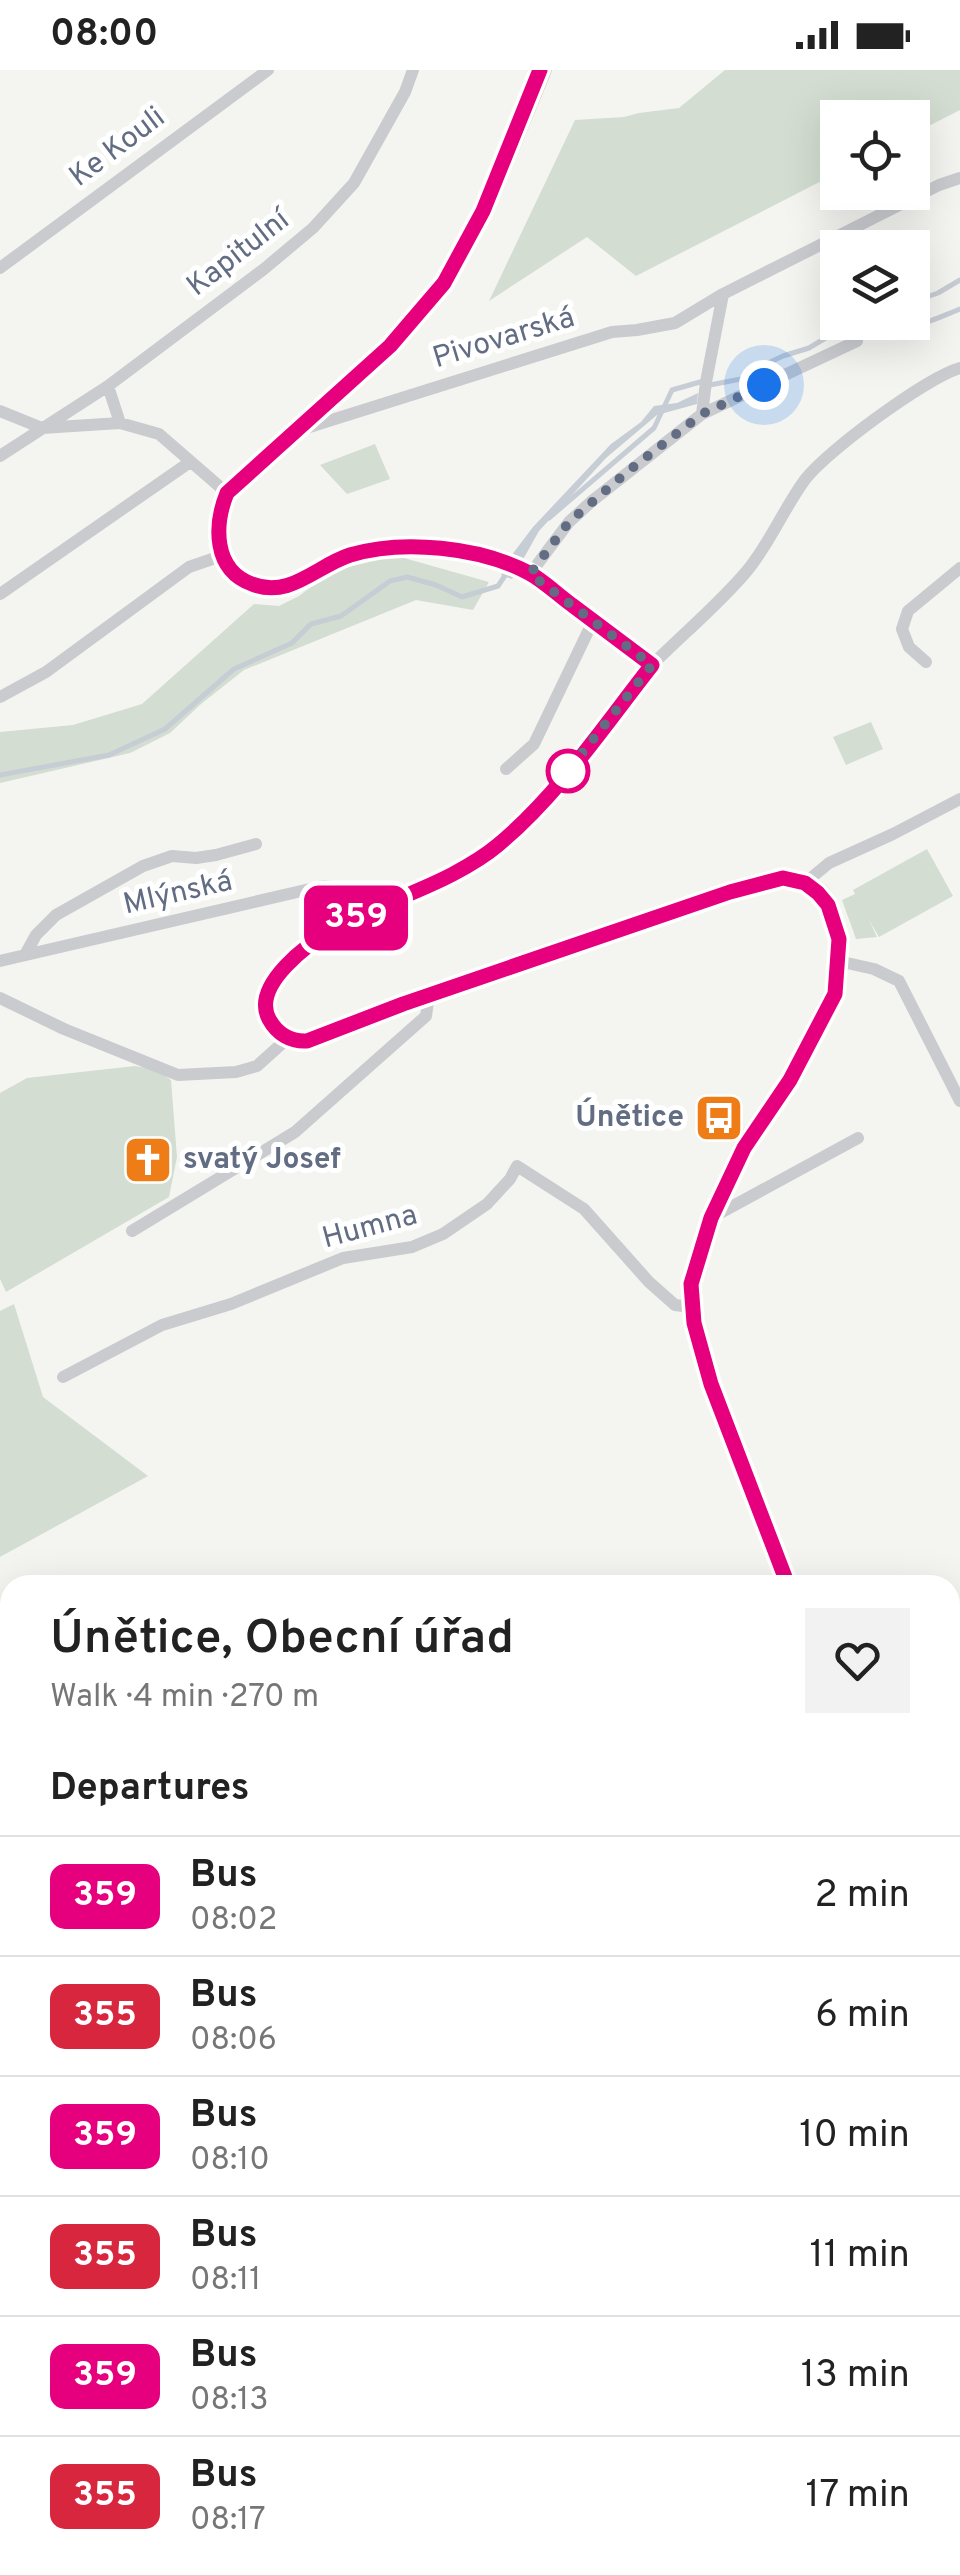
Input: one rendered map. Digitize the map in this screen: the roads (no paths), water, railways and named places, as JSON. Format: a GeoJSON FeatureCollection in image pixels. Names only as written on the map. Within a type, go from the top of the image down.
{"type":"FeatureCollection","features":[{"type":"Feature","properties":{"kind":"street","name":"Ke Kouli"},"geometry":{"type":"LineString","coordinates":[[0,268],[268,70]]}},
{"type":"Feature","properties":{"kind":"street","name":"Kapitulní"},"geometry":{"type":"LineString","coordinates":[[0,456],[108,386],[313,228],[354,183],[405,92],[413,70]]}},
{"type":"Feature","properties":{"kind":"street"},"geometry":{"type":"LineString","coordinates":[[540,70],[483,211],[444,283],[390,346],[227,493],[219,513],[222,556],[239,579],[272,589],[288,587],[350,556],[413,545],[502,562],[530,574],[652,665]]}},
{"type":"Feature","properties":{"kind":"street","name":"Pivovarská"},"geometry":{"type":"LineString","coordinates":[[296,431],[612,332],[674,323],[724,294],[960,178]]}},
{"type":"Feature","properties":{"kind":"street"},"geometry":{"type":"LineString","coordinates":[[703,411],[724,294]]}},
{"type":"Feature","properties":{"kind":"street"},"geometry":{"type":"LineString","coordinates":[[530,574],[569,522],[703,411],[858,341]]}},
{"type":"Feature","properties":{"kind":"street"},"geometry":{"type":"LineString","coordinates":[[784,1575],[711,1384],[691,1307],[691,1284],[711,1218],[744,1148],[790,1080],[835,994],[839,939],[828,905],[818,893],[805,883],[783,878],[730,892],[301,1042],[288,1038],[271,1022],[265,1003],[270,986],[290,962],[332,930],[456,873],[496,847],[540,806],[652,665],[747,571],[806,477],[921,387],[960,368]]}},
{"type":"Feature","properties":{"kind":"street"},"geometry":{"type":"LineString","coordinates":[[108,386],[120,423]]}},
{"type":"Feature","properties":{"kind":"street"},"geometry":{"type":"LineString","coordinates":[[0,411],[42,428],[120,423],[159,434],[227,493]]}},
{"type":"Feature","properties":{"kind":"street"},"geometry":{"type":"LineString","coordinates":[[0,594],[190,462]]}},
{"type":"Feature","properties":{"kind":"street"},"geometry":{"type":"LineString","coordinates":[[0,697],[46,672],[189,567],[222,556]]}},
{"type":"Feature","properties":{"kind":"street"},"geometry":{"type":"LineString","coordinates":[[926,662],[909,647],[902,629],[908,610],[960,568]]}},
{"type":"Feature","properties":{"kind":"street"},"geometry":{"type":"LineString","coordinates":[[506,770],[534,744],[594,621]]}},
{"type":"Feature","properties":{"kind":"street"},"geometry":{"type":"LineString","coordinates":[[805,883],[828,862],[893,834],[960,798]]}},
{"type":"Feature","properties":{"kind":"street"},"geometry":{"type":"LineString","coordinates":[[25,955],[36,935],[56,915],[143,866],[172,856],[196,858],[256,844]]}},
{"type":"Feature","properties":{"kind":"street","name":"Mlýnská"},"geometry":{"type":"LineString","coordinates":[[0,961],[323,886],[368,891]]}},
{"type":"Feature","properties":{"kind":"street"},"geometry":{"type":"LineString","coordinates":[[838,961],[874,969],[899,981],[960,1101]]}},
{"type":"Feature","properties":{"kind":"street"},"geometry":{"type":"LineString","coordinates":[[132,1231],[295,1132],[426,1016],[429,996]]}},
{"type":"Feature","properties":{"kind":"street"},"geometry":{"type":"LineString","coordinates":[[0,998],[64,1029],[178,1075],[236,1072],[257,1066],[288,1038]]}},
{"type":"Feature","properties":{"kind":"street"},"geometry":{"type":"LineString","coordinates":[[711,1218],[858,1138]]}},
{"type":"Feature","properties":{"kind":"street","name":"Humna"},"geometry":{"type":"LineString","coordinates":[[63,1378],[162,1325],[231,1304],[343,1258],[412,1247],[443,1234],[488,1204],[517,1166],[584,1208],[649,1282],[675,1305],[691,1307]]}},
{"type":"Feature","properties":{"kind":"waterway"},"geometry":{"type":"LineString","coordinates":[[930,296],[960,280]]}},
{"type":"Feature","properties":{"kind":"waterway"},"geometry":{"type":"LineString","coordinates":[[930,321],[960,309]]}},
{"type":"Feature","properties":{"kind":"waterway"},"geometry":{"type":"LineString","coordinates":[[549,518],[654,428],[672,390],[700,382],[710,385],[746,378],[760,367],[822,340]]}},
{"type":"Feature","properties":{"kind":"waterway"},"geometry":{"type":"LineString","coordinates":[[0,775],[109,755],[165,729],[234,669],[292,643],[311,624],[341,616],[390,581],[407,577],[462,597],[498,586],[506,574]]}},
{"type":"Feature","properties":{"kind":"place","name":"Únětice"},"geometry":{"type":"Point","coordinates":[719,1118]}},
{"type":"Feature","properties":{"kind":"place","name":"svatý Josef"},"geometry":{"type":"Point","coordinates":[148,1160]}}]}
